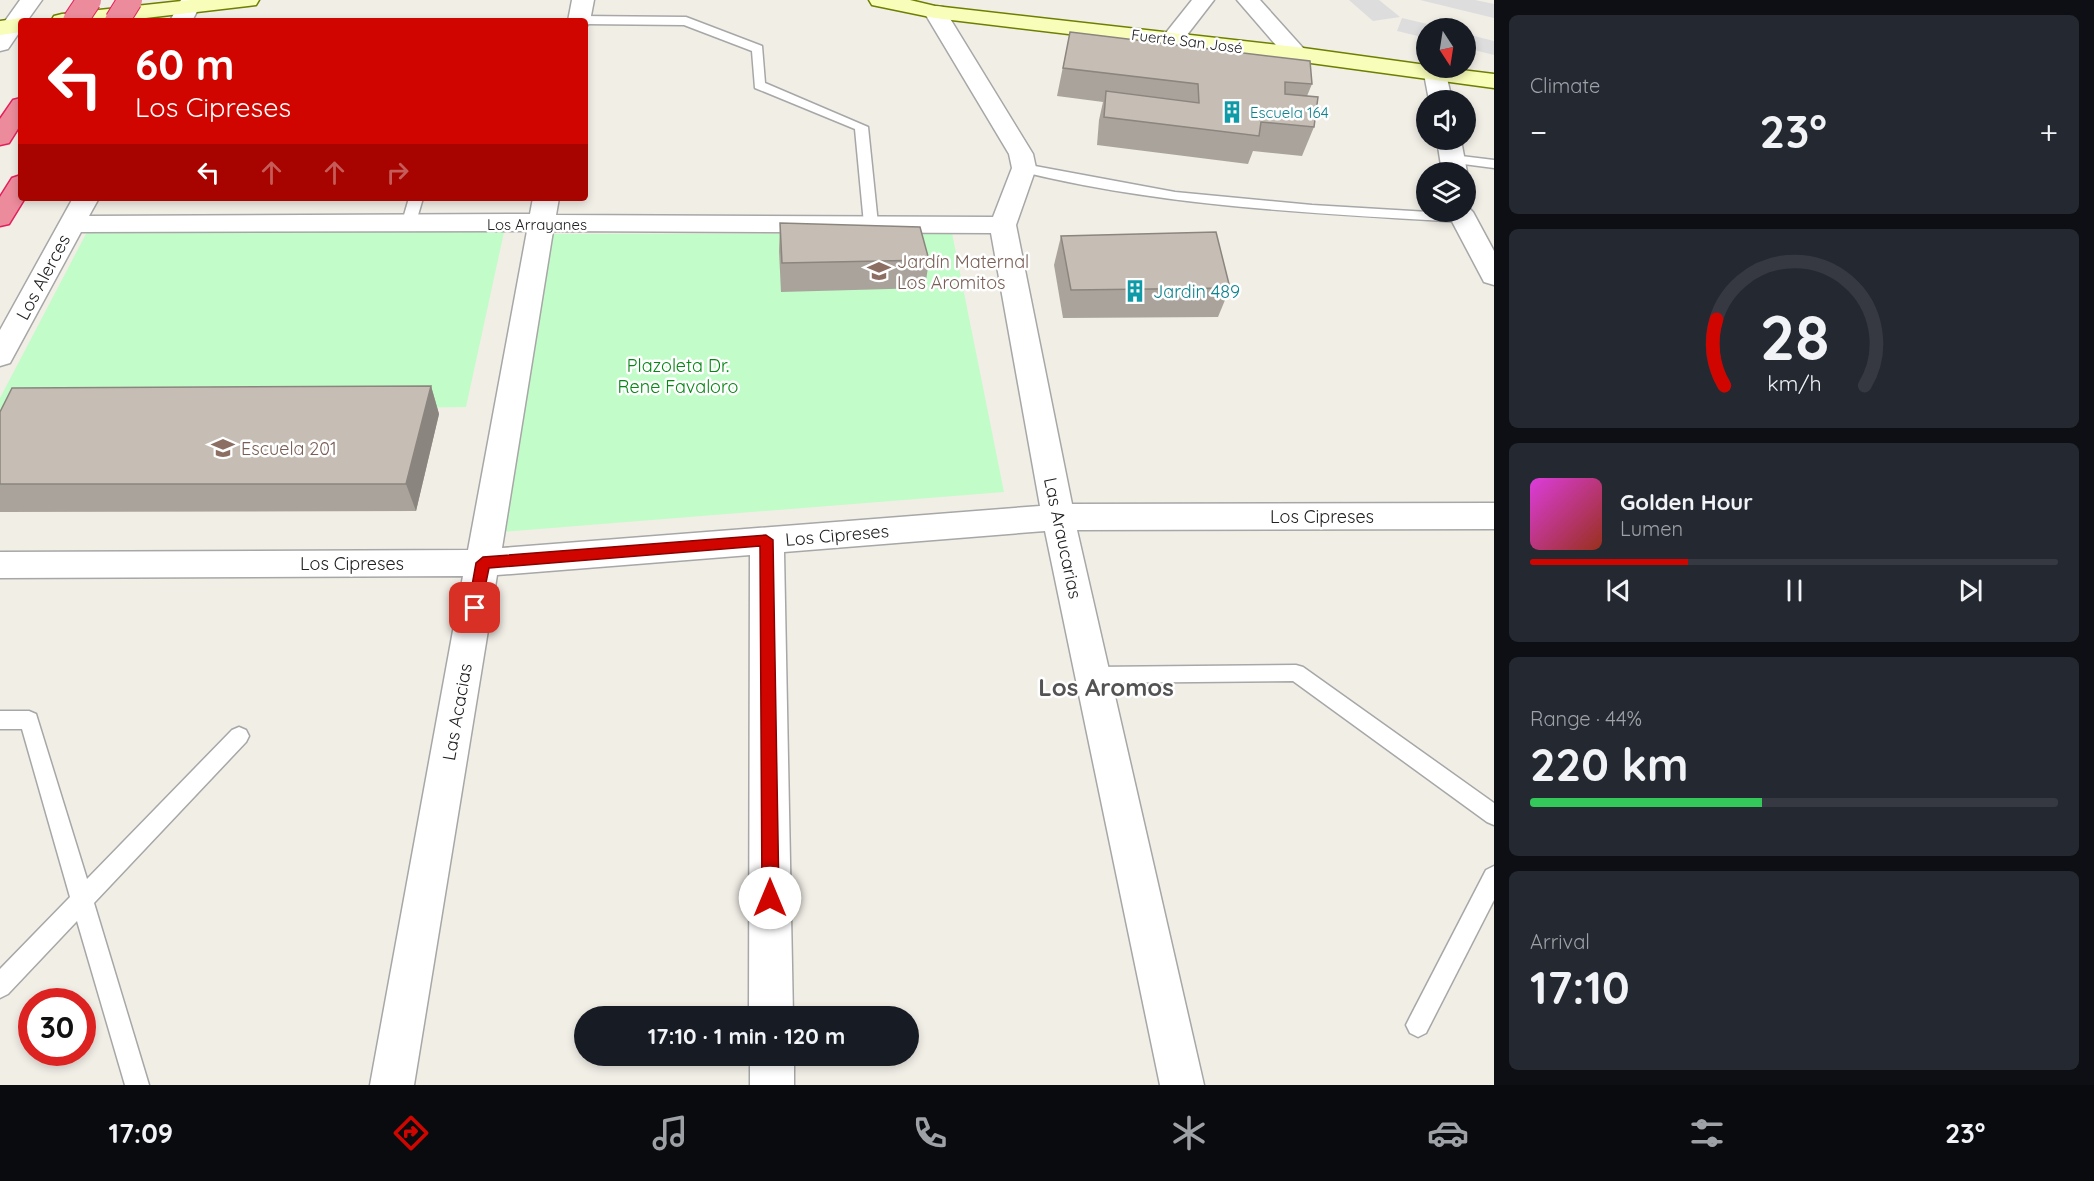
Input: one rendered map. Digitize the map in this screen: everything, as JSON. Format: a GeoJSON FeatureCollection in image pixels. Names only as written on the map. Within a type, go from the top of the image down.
{"type":"FeatureCollection","features":[{"type":"Feature","properties":{"kind":"highway"},"geometry":{"type":"LineString","coordinates":[[77,18],[89,0]]}},
{"type":"Feature","properties":{"kind":"highway"},"geometry":{"type":"LineString","coordinates":[[119,18],[130,0]]}},
{"type":"Feature","properties":{"kind":"highway"},"geometry":{"type":"LineString","coordinates":[[0,138],[18,110]]}},
{"type":"Feature","properties":{"kind":"highway"},"geometry":{"type":"LineString","coordinates":[[0,218],[18,188]]}},
{"type":"Feature","properties":{"kind":"street"},"geometry":{"type":"LineString","coordinates":[[0,44],[31,0]]}},
{"type":"Feature","properties":{"kind":"street"},"geometry":{"type":"LineString","coordinates":[[93,18],[187,9],[248,0]]}},
{"type":"Feature","properties":{"kind":"street"},"geometry":{"type":"LineString","coordinates":[[580,18],[583,0]]}},
{"type":"Feature","properties":{"kind":"street","name":"Fuerte San José"},"geometry":{"type":"LineString","coordinates":[[880,0],[935,12],[1296,54],[1416,71]]}},
{"type":"Feature","properties":{"kind":"street"},"geometry":{"type":"LineString","coordinates":[[1172,39],[1203,0]]}},
{"type":"Feature","properties":{"kind":"street"},"geometry":{"type":"LineString","coordinates":[[1248,0],[1296,54]]}},
{"type":"Feature","properties":{"kind":"street"},"geometry":{"type":"LineString","coordinates":[[935,12],[1021,154],[1024,168]]}},
{"type":"Feature","properties":{"kind":"street","name":"Fuerte San José"},"geometry":{"type":"LineString","coordinates":[[1469,78],[1494,81]]}},
{"type":"Feature","properties":{"kind":"street","name":"Las Araucarias"},"geometry":{"type":"LineString","coordinates":[[1024,168],[1004,225],[1006,247],[1058,518],[1182,1085]]}},
{"type":"Feature","properties":{"kind":"street","name":"Los Alerces"},"geometry":{"type":"LineString","coordinates":[[0,356],[84,201]]}},
{"type":"Feature","properties":{"kind":"street","name":"Los Arrayanes"},"geometry":{"type":"LineString","coordinates":[[71,224],[412,210],[544,211],[871,224],[1004,225]]}},
{"type":"Feature","properties":{"kind":"street","name":"Las Acacias"},"geometry":{"type":"LineString","coordinates":[[392,1085],[544,211]]}},
{"type":"Feature","properties":{"kind":"street"},"geometry":{"type":"LineString","coordinates":[[1465,222],[1491,267]]}},
{"type":"Feature","properties":{"kind":"street","name":"Los Cipreses"},"geometry":{"type":"LineString","coordinates":[[0,565],[483,563],[1058,518],[1494,516]]}},
{"type":"Feature","properties":{"kind":"street"},"geometry":{"type":"LineString","coordinates":[[766,540],[771,1006]]}},
{"type":"Feature","properties":{"kind":"street"},"geometry":{"type":"LineString","coordinates":[[772,1066],[772,1085]]}},
{"type":"Feature","properties":{"kind":"lane"},"geometry":{"type":"LineString","coordinates":[[588,21],[686,21],[758,49],[759,85],[861,127],[871,224]]}},
{"type":"Feature","properties":{"kind":"lane"},"geometry":{"type":"LineString","coordinates":[[1452,157],[1494,164]]}},
{"type":"Feature","properties":{"kind":"lane"},"geometry":{"type":"LineString","coordinates":[[1024,168],[1175,196],[1312,209],[1416,213]]}},
{"type":"Feature","properties":{"kind":"lane"},"geometry":{"type":"LineString","coordinates":[[1094,675],[1296,673],[1494,815]]}},
{"type":"Feature","properties":{"kind":"lane"},"geometry":{"type":"LineString","coordinates":[[0,720],[29,720],[137,1085]]}},
{"type":"Feature","properties":{"kind":"lane"},"geometry":{"type":"LineString","coordinates":[[0,986],[239,736]]}},
{"type":"Feature","properties":{"kind":"lane"},"geometry":{"type":"LineString","coordinates":[[1418,1025],[1494,877]]}},
{"type":"Feature","properties":{"kind":"shaded area"},"geometry":{"type":"Polygon","coordinates":[[[1349,0],[1379,0],[1400,17],[1373,21],[1349,0]]]}},
{"type":"Feature","properties":{"kind":"shaded area"},"geometry":{"type":"Polygon","coordinates":[[[1420,0],[1475,0],[1494,4],[1494,18],[1420,0]]]}},
{"type":"Feature","properties":{"kind":"shaded area"},"geometry":{"type":"Polygon","coordinates":[[[1402,18],[1416,21],[1416,36],[1397,31],[1402,18]]]}},
{"type":"Feature","properties":{"kind":"shaded area"},"geometry":{"type":"Polygon","coordinates":[[[1476,36],[1494,41],[1494,55],[1476,50],[1476,36]]]}},
{"type":"Feature","properties":{"kind":"green space"},"geometry":{"type":"Polygon","coordinates":[[[87,232],[504,232],[466,407],[0,413],[0,398],[87,232]]]}},
{"type":"Feature","properties":{"kind":"green space","name":"Plazoleta Dr. Rene Favaloro"},"geometry":{"type":"Polygon","coordinates":[[[952,233],[1004,492],[502,532],[547,234],[952,233]]]}},
{"type":"Feature","properties":{"kind":"building"},"geometry":{"type":"Polygon","coordinates":[[[1070,32],[1310,61],[1312,84],[1285,82],[1285,94],[1318,97],[1314,127],[1261,122],[1259,136],[1104,117],[1106,91],[1199,103],[1198,84],[1063,68],[1070,32]]]}},
{"type":"Feature","properties":{"kind":"building"},"geometry":{"type":"Polygon","coordinates":[[[780,223],[920,227],[929,260],[782,263],[780,223]]]}},
{"type":"Feature","properties":{"kind":"building"},"geometry":{"type":"Polygon","coordinates":[[[1216,232],[1230,288],[1071,290],[1061,236],[1216,232]]]}},
{"type":"Feature","properties":{"kind":"building","name":"Escuela 201"},"geometry":{"type":"Polygon","coordinates":[[[431,386],[406,484],[0,484],[0,412],[12,388],[431,386]]]}},
{"type":"Feature","properties":{"kind":"place","name":"Escuela 164"},"geometry":{"type":"Point","coordinates":[1232,112]}},
{"type":"Feature","properties":{"kind":"place","name":"Jardín Maternal Los Aromitos"},"geometry":{"type":"Point","coordinates":[879,271]}},
{"type":"Feature","properties":{"kind":"place","name":"Jardin 489"},"geometry":{"type":"Point","coordinates":[1135,291]}},
{"type":"Feature","properties":{"kind":"place","name":"Escuela 201"},"geometry":{"type":"Point","coordinates":[223,448]}},
{"type":"Feature","properties":{"kind":"district","name":"Los Aromos"},"geometry":{"type":"Point","coordinates":[1106,687]}},
{"type":"Feature","properties":{"kind":"route"},"geometry":{"type":"LineString","coordinates":[[475,608],[483,563],[766,540],[770,898]]}}]}
